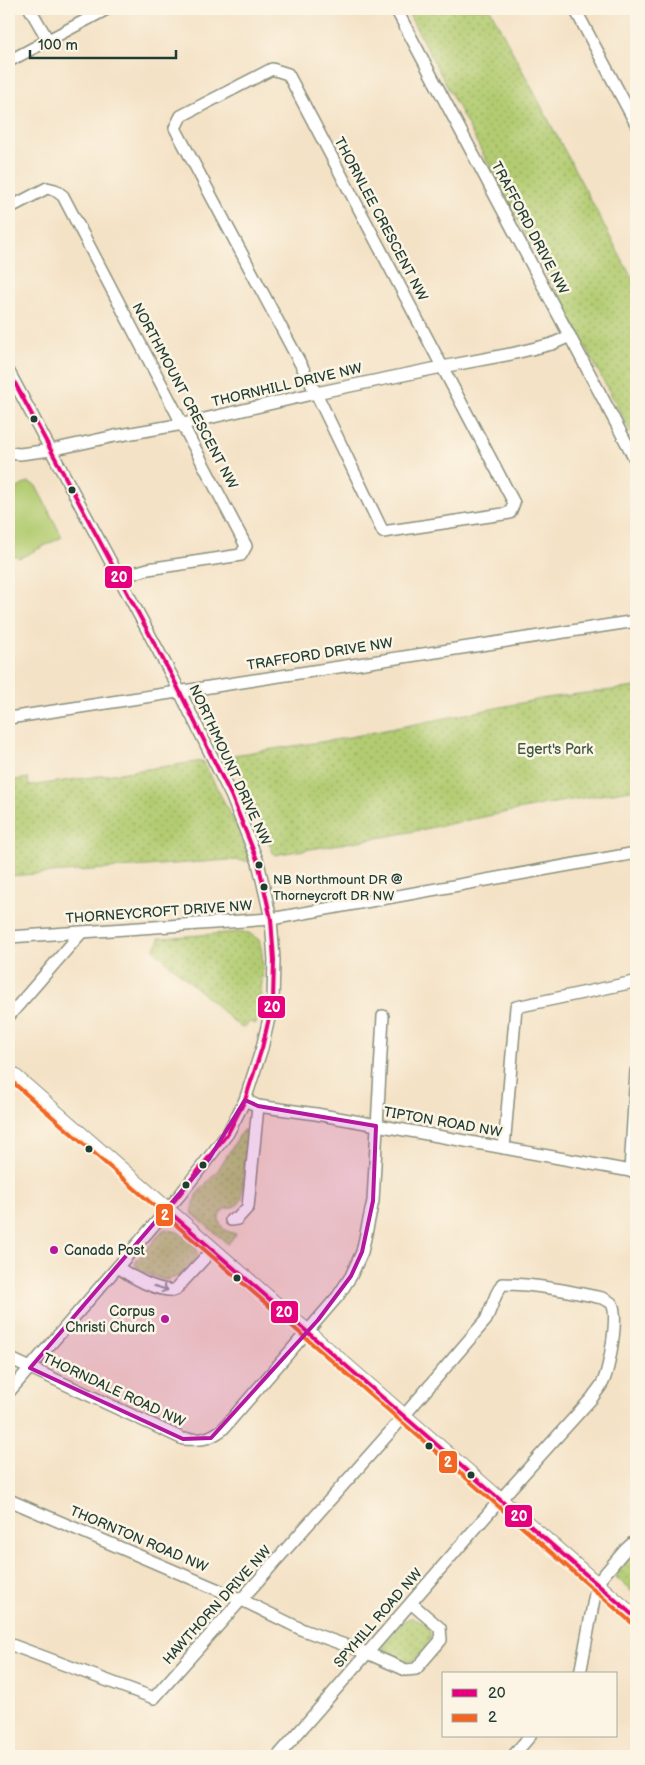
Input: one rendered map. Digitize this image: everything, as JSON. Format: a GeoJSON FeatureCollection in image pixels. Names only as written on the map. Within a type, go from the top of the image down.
{"type":"FeatureCollection","features":[{"type":"Feature","properties":{"kind":"main road"},"geometry":{"type":"LineString","coordinates":[[9,1071],[636,1618]]}},
{"type":"Feature","properties":{"kind":"street"},"geometry":{"type":"LineString","coordinates":[[30,9],[48,40]]}},
{"type":"Feature","properties":{"kind":"street"},"geometry":{"type":"LineString","coordinates":[[9,61],[107,9]]}},
{"type":"Feature","properties":{"kind":"street","name":"TRAFFORD DRIVE NW"},"geometry":{"type":"LineString","coordinates":[[396,9],[636,461]]}},
{"type":"Feature","properties":{"kind":"street"},"geometry":{"type":"LineString","coordinates":[[575,9],[636,124]]}},
{"type":"Feature","properties":{"kind":"street","name":"THORNLEE CRESCENT NW"},"geometry":{"type":"LineString","coordinates":[[272,69],[288,74],[514,503],[510,513],[383,532],[316,393],[175,128],[181,116],[272,69]]}},
{"type":"Feature","properties":{"kind":"street","name":"NORTHMOUNT CRESCENT NW"},"geometry":{"type":"LineString","coordinates":[[9,208],[47,188],[56,190],[63,196],[246,546],[241,555],[148,569],[134,573],[120,581]]}},
{"type":"Feature","properties":{"kind":"street","name":"THORNHILL DRIVE NW"},"geometry":{"type":"LineString","coordinates":[[9,453],[20,454],[51,450],[183,424],[316,393],[511,354],[552,344],[570,336]]}},
{"type":"Feature","properties":{"kind":"street","name":"NORTHMOUNT DRIVE NW"},"geometry":{"type":"LineString","coordinates":[[9,372],[180,692],[231,795],[258,862],[271,919],[274,960],[273,1001],[262,1048],[244,1100],[228,1133],[168,1210],[9,1392]]}},
{"type":"Feature","properties":{"kind":"street","name":"TRAFFORD DRIVE NW"},"geometry":{"type":"LineString","coordinates":[[9,718],[636,621]]}},
{"type":"Feature","properties":{"kind":"street","name":"THORNEYCROFT DRIVE NW"},"geometry":{"type":"LineString","coordinates":[[9,938],[271,919],[636,853]]}},
{"type":"Feature","properties":{"kind":"street"},"geometry":{"type":"LineString","coordinates":[[9,1016],[81,932]]}},
{"type":"Feature","properties":{"kind":"street"},"geometry":{"type":"LineString","coordinates":[[504,1148],[516,1007],[634,982],[636,984]]}},
{"type":"Feature","properties":{"kind":"street","name":"THORNDALE ROAD NW"},"geometry":{"type":"LineString","coordinates":[[9,1358],[183,1439],[199,1440],[211,1438],[223,1429],[338,1296],[351,1276],[362,1252],[373,1201],[383,1016]]}},
{"type":"Feature","properties":{"kind":"street"},"geometry":{"type":"LineString","coordinates":[[633,1172],[636,1071]]}},
{"type":"Feature","properties":{"kind":"street","name":"TIPTON ROAD NW"},"geometry":{"type":"LineString","coordinates":[[244,1100],[258,1106],[316,1114],[633,1172]]}},
{"type":"Feature","properties":{"kind":"street"},"geometry":{"type":"LineString","coordinates":[[231,1220],[237,1219],[248,1207],[258,1106]]}},
{"type":"Feature","properties":{"kind":"street"},"geometry":{"type":"LineString","coordinates":[[118,1267],[130,1277],[167,1291],[175,1290],[213,1249]]}},
{"type":"Feature","properties":{"kind":"street","name":"HAWTHORN DRIVE NW"},"geometry":{"type":"LineString","coordinates":[[9,1644],[154,1698],[404,1416],[486,1320],[502,1284],[523,1284],[553,1288],[602,1298],[610,1302],[613,1305],[615,1315],[609,1365],[602,1382],[592,1398],[500,1500]]}},
{"type":"Feature","properties":{"kind":"street","name":"THORNTON ROAD NW"},"geometry":{"type":"LineString","coordinates":[[9,1500],[242,1600],[304,1630],[367,1653],[406,1670],[416,1669],[441,1640],[440,1628],[412,1604]]}},
{"type":"Feature","properties":{"kind":"street","name":"SPYHILL ROAD NW"},"geometry":{"type":"LineString","coordinates":[[278,1756],[412,1604],[500,1500]]}},
{"type":"Feature","properties":{"kind":"street"},"geometry":{"type":"LineString","coordinates":[[580,1672],[597,1583],[636,1540]]}},
{"type":"Feature","properties":{"kind":"street"},"geometry":{"type":"LineString","coordinates":[[513,1756],[528,1738]]}},
{"type":"Feature","properties":{"kind":"highlighted area"},"geometry":{"type":"Polygon","coordinates":[[[245,1100],[258,1106],[376,1126],[373,1201],[362,1252],[351,1276],[318,1320],[211,1438],[183,1439],[30,1368],[209,1159],[245,1100]]]}},
{"type":"Feature","properties":{"kind":"green space"},"geometry":{"type":"Polygon","coordinates":[[[406,9],[490,9],[636,286],[636,442],[406,9]]]}},
{"type":"Feature","properties":{"kind":"green space"},"geometry":{"type":"Polygon","coordinates":[[[28,482],[36,486],[62,537],[20,558],[9,554],[9,493],[28,482]]]}},
{"type":"Feature","properties":{"kind":"green space","name":"Egert's Park"},"geometry":{"type":"Polygon","coordinates":[[[636,687],[636,789],[542,805],[395,835],[274,855],[233,755],[340,739],[546,698],[636,687]]]}},
{"type":"Feature","properties":{"kind":"green space"},"geometry":{"type":"Polygon","coordinates":[[[203,761],[238,829],[250,861],[229,860],[9,876],[9,781],[28,778],[29,786],[203,761]]]}},
{"type":"Feature","properties":{"kind":"green space"},"geometry":{"type":"Polygon","coordinates":[[[249,933],[259,940],[263,970],[256,1024],[250,1022],[244,1027],[240,1027],[155,951],[154,947],[159,942],[159,938],[249,933]]]}},
{"type":"Feature","properties":{"kind":"green space"},"geometry":{"type":"Polygon","coordinates":[[[243,1130],[248,1131],[242,1198],[238,1204],[224,1210],[219,1215],[223,1228],[236,1234],[228,1244],[192,1213],[196,1195],[218,1170],[243,1130]]]}},
{"type":"Feature","properties":{"kind":"green space"},"geometry":{"type":"Polygon","coordinates":[[[164,1229],[178,1232],[194,1245],[197,1250],[197,1257],[179,1276],[167,1280],[140,1271],[135,1263],[164,1229]]]}},
{"type":"Feature","properties":{"kind":"green space"},"geometry":{"type":"Polygon","coordinates":[[[636,1551],[636,1595],[616,1577],[618,1571],[636,1551]]]}},
{"type":"Feature","properties":{"kind":"green space"},"geometry":{"type":"Polygon","coordinates":[[[416,1618],[424,1624],[430,1633],[430,1638],[414,1660],[398,1660],[383,1651],[383,1645],[404,1621],[416,1618]]]}},
{"type":"Feature","properties":{"kind":"transit line","name":"20"},"geometry":{"type":"LineString","coordinates":[[9,372],[174,680],[231,795],[258,862],[271,919],[274,960],[273,1001],[262,1048],[245,1100],[228,1133],[167,1210]]}},
{"type":"Feature","properties":{"kind":"transit line","name":"2"},"geometry":{"type":"LineString","coordinates":[[9,1079],[632,1623]]}},
{"type":"Feature","properties":{"kind":"transit line","name":"20"},"geometry":{"type":"LineString","coordinates":[[167,1210],[636,1618]]}},
{"type":"Feature","properties":{"kind":"place","name":"NB Northmount DR @ Thorneycroft DR NW"},"geometry":{"type":"Point","coordinates":[264,887]}},
{"type":"Feature","properties":{"kind":"place","name":"Canada Post"},"geometry":{"type":"Point","coordinates":[54,1250]}},
{"type":"Feature","properties":{"kind":"place","name":"Corpus Christi Church"},"geometry":{"type":"Point","coordinates":[165,1319]}}]}
